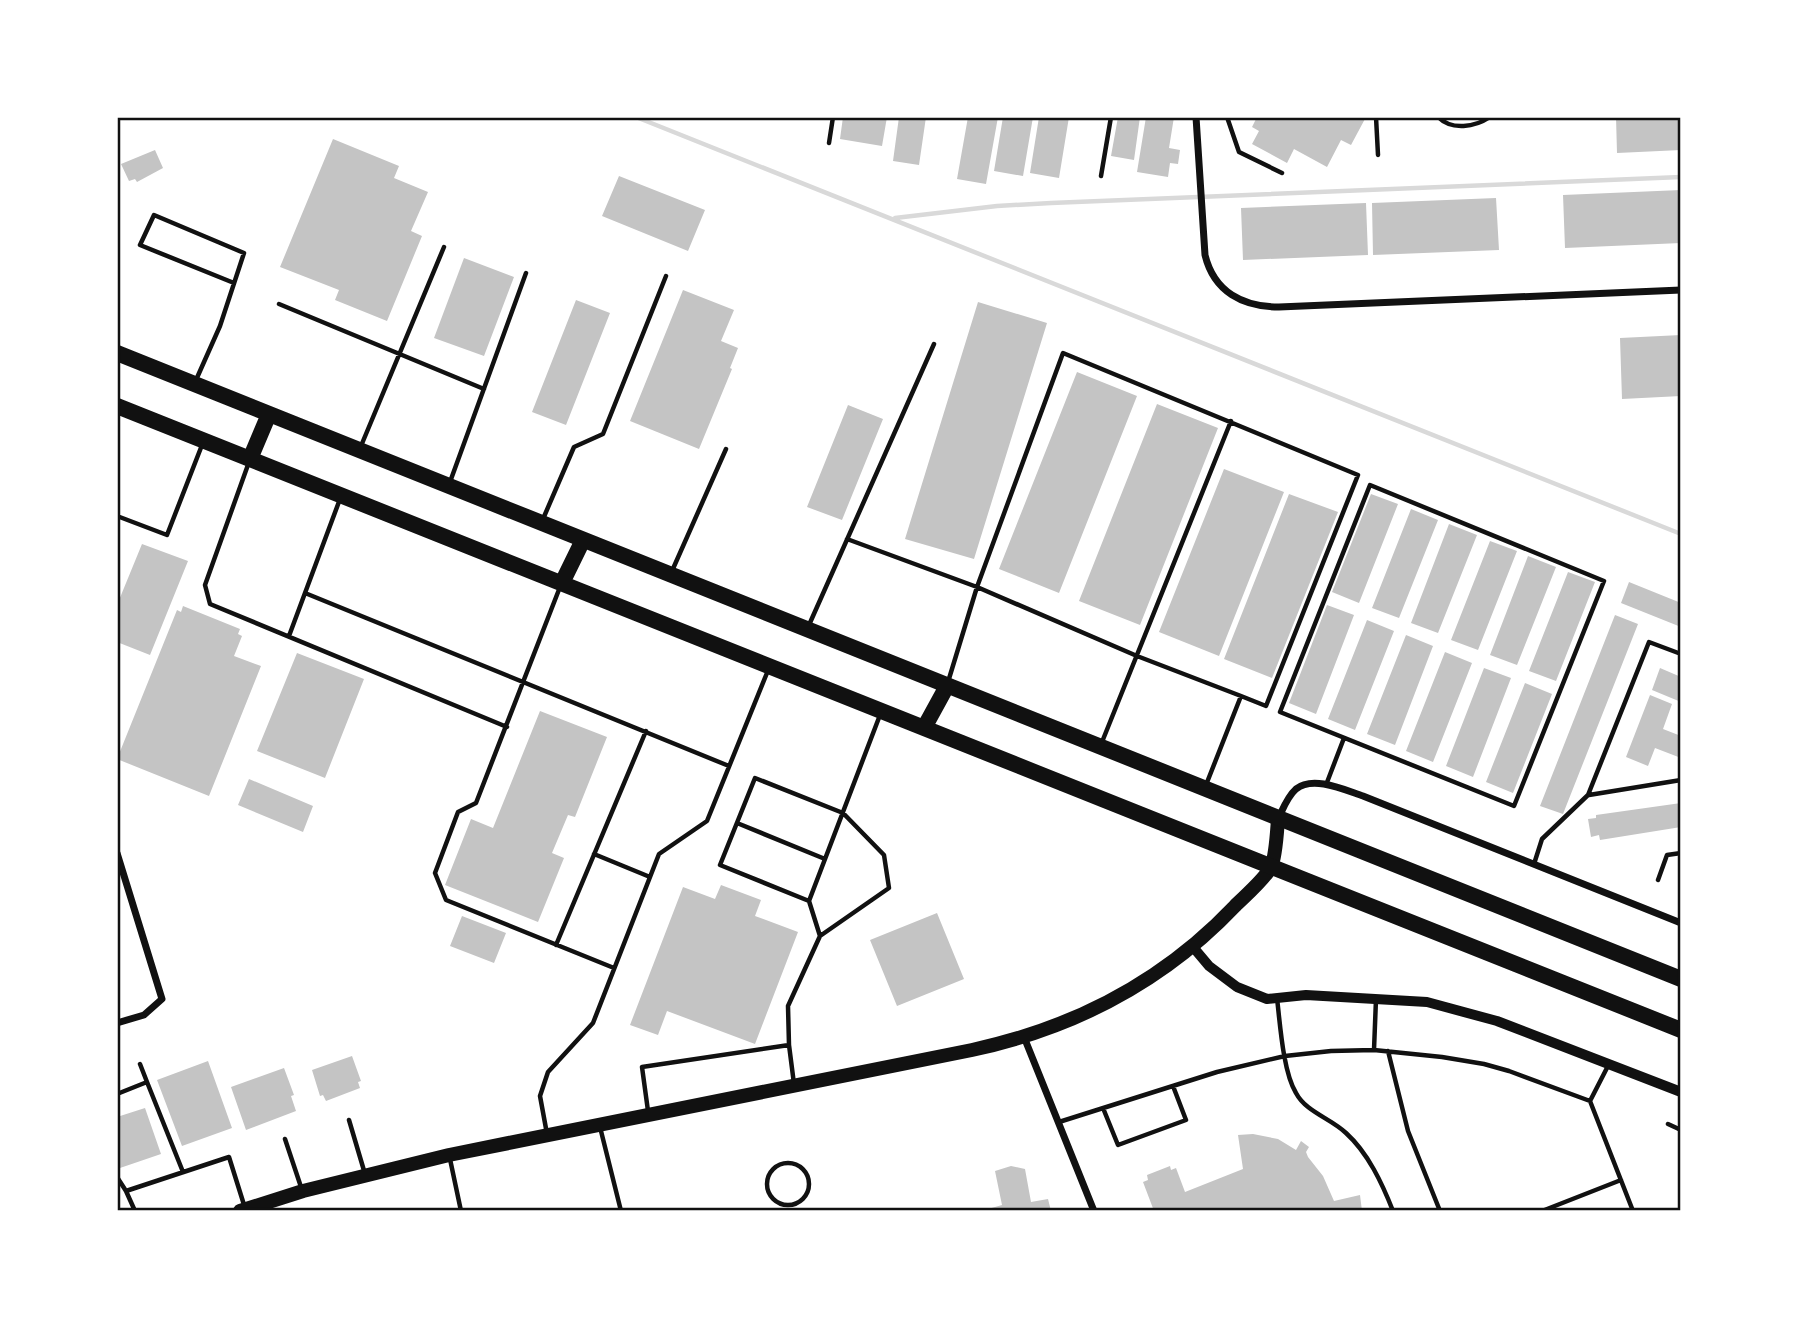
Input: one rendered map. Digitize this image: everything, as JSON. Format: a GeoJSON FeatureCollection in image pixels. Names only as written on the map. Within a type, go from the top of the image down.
{"type":"FeatureCollection","features":[{"type":"Feature","properties":{"kind":"highway"},"geometry":{"type":"LineString","coordinates":[[117,353],[1681,979]]}},
{"type":"Feature","properties":{"kind":"highway"},"geometry":{"type":"LineString","coordinates":[[117,406],[1681,1030]]}},
{"type":"Feature","properties":{"kind":"highway"},"geometry":{"type":"LineString","coordinates":[[250,459],[269,414]]}},
{"type":"Feature","properties":{"kind":"highway"},"geometry":{"type":"LineString","coordinates":[[562,583],[583,540]]}},
{"type":"Feature","properties":{"kind":"highway"},"geometry":{"type":"LineString","coordinates":[[925,728],[947,686]]}},
{"type":"Feature","properties":{"kind":"main road"},"geometry":{"type":"LineString","coordinates":[[244,1210],[303,1191],[449,1154],[972,1050],[1024,1037],[1069,1021],[1121,997],[1153,977],[1217,926],[1271,866],[1278,819]]}},
{"type":"Feature","properties":{"kind":"street"},"geometry":{"type":"LineString","coordinates":[[1196,117],[1205,255],[1214,277],[1232,297],[1242,302],[1264,307],[1681,290]]}},
{"type":"Feature","properties":{"kind":"street"},"geometry":{"type":"LineString","coordinates":[[1278,819],[1296,789],[1306,784],[1326,785],[1363,796],[1681,923]]}},
{"type":"Feature","properties":{"kind":"street"},"geometry":{"type":"LineString","coordinates":[[117,853],[162,999],[144,1015],[117,1023]]}},
{"type":"Feature","properties":{"kind":"street"},"geometry":{"type":"LineString","coordinates":[[1193,947],[1209,966],[1237,987],[1266,999],[1306,995],[1427,1002],[1497,1021],[1681,1092]]}},
{"type":"Feature","properties":{"kind":"street"},"geometry":{"type":"LineString","coordinates":[[1024,1037],[1094,1211]]}},
{"type":"Feature","properties":{"kind":"lane"},"geometry":{"type":"LineString","coordinates":[[829,143],[833,117]]}},
{"type":"Feature","properties":{"kind":"lane"},"geometry":{"type":"LineString","coordinates":[[1101,176],[1111,117]]}},
{"type":"Feature","properties":{"kind":"lane"},"geometry":{"type":"LineString","coordinates":[[1227,117],[1239,152],[1282,173]]}},
{"type":"Feature","properties":{"kind":"lane"},"geometry":{"type":"LineString","coordinates":[[1376,117],[1378,155]]}},
{"type":"Feature","properties":{"kind":"lane"},"geometry":{"type":"LineString","coordinates":[[1438,117],[1449,125],[1460,126],[1476,124],[1490,117]]}},
{"type":"Feature","properties":{"kind":"lane"},"geometry":{"type":"LineString","coordinates":[[194,384],[220,326],[234,284],[244,253],[153,215],[140,245],[234,284]]}},
{"type":"Feature","properties":{"kind":"lane"},"geometry":{"type":"LineString","coordinates":[[359,450],[444,247]]}},
{"type":"Feature","properties":{"kind":"lane"},"geometry":{"type":"LineString","coordinates":[[449,486],[526,273]]}},
{"type":"Feature","properties":{"kind":"lane"},"geometry":{"type":"LineString","coordinates":[[541,523],[573,447],[603,434],[667,275]]}},
{"type":"Feature","properties":{"kind":"lane"},"geometry":{"type":"LineString","coordinates":[[279,303],[484,389]]}},
{"type":"Feature","properties":{"kind":"lane"},"geometry":{"type":"LineString","coordinates":[[807,630],[934,344]]}},
{"type":"Feature","properties":{"kind":"lane"},"geometry":{"type":"LineString","coordinates":[[847,539],[977,587],[1137,656],[1266,706],[1358,475],[1063,353],[977,587],[947,686]]}},
{"type":"Feature","properties":{"kind":"lane"},"geometry":{"type":"LineString","coordinates":[[1100,748],[1231,421]]}},
{"type":"Feature","properties":{"kind":"lane"},"geometry":{"type":"LineString","coordinates":[[117,516],[167,535],[204,441]]}},
{"type":"Feature","properties":{"kind":"lane"},"geometry":{"type":"LineString","coordinates":[[670,575],[726,449]]}},
{"type":"Feature","properties":{"kind":"lane"},"geometry":{"type":"LineString","coordinates":[[250,459],[205,585],[210,604],[507,727]]}},
{"type":"Feature","properties":{"kind":"lane"},"geometry":{"type":"LineString","coordinates":[[1370,485],[1604,581],[1514,806],[1344,738],[1280,712],[1370,485]]}},
{"type":"Feature","properties":{"kind":"lane"},"geometry":{"type":"LineString","coordinates":[[289,636],[341,496]]}},
{"type":"Feature","properties":{"kind":"lane"},"geometry":{"type":"LineString","coordinates":[[562,583],[477,803],[458,812],[435,873],[446,900],[614,968]]}},
{"type":"Feature","properties":{"kind":"lane"},"geometry":{"type":"LineString","coordinates":[[305,593],[729,766]]}},
{"type":"Feature","properties":{"kind":"lane"},"geometry":{"type":"LineString","coordinates":[[1534,865],[1542,839],[1588,795],[1648,642],[1681,654]]}},
{"type":"Feature","properties":{"kind":"lane"},"geometry":{"type":"LineString","coordinates":[[547,1135],[540,1096],[548,1072],[593,1023],[659,854],[707,821],[769,666]]}},
{"type":"Feature","properties":{"kind":"lane"},"geometry":{"type":"LineString","coordinates":[[1204,789],[1241,696]]}},
{"type":"Feature","properties":{"kind":"lane"},"geometry":{"type":"LineString","coordinates":[[820,936],[809,901],[881,711]]}},
{"type":"Feature","properties":{"kind":"lane"},"geometry":{"type":"LineString","coordinates":[[556,944],[646,731]]}},
{"type":"Feature","properties":{"kind":"lane"},"geometry":{"type":"LineString","coordinates":[[1326,785],[1344,738]]}},
{"type":"Feature","properties":{"kind":"lane"},"geometry":{"type":"LineString","coordinates":[[795,1085],[789,1045],[788,1006],[820,936],[889,888],[884,855],[843,813],[755,778],[720,865],[809,901]]}},
{"type":"Feature","properties":{"kind":"lane"},"geometry":{"type":"LineString","coordinates":[[1588,795],[1681,780]]}},
{"type":"Feature","properties":{"kind":"lane"},"geometry":{"type":"LineString","coordinates":[[737,823],[825,859]]}},
{"type":"Feature","properties":{"kind":"lane"},"geometry":{"type":"LineString","coordinates":[[1658,880],[1667,855],[1681,853]]}},
{"type":"Feature","properties":{"kind":"lane"},"geometry":{"type":"LineString","coordinates":[[594,854],[650,877]]}},
{"type":"Feature","properties":{"kind":"lane"},"geometry":{"type":"LineString","coordinates":[[1277,998],[1285,1056],[1294,1091],[1303,1103],[1345,1131],[1358,1145],[1374,1170],[1393,1211]]}},
{"type":"Feature","properties":{"kind":"lane"},"geometry":{"type":"LineString","coordinates":[[1374,1050],[1376,998]]}},
{"type":"Feature","properties":{"kind":"lane"},"geometry":{"type":"LineString","coordinates":[[648,1114],[642,1067],[789,1045]]}},
{"type":"Feature","properties":{"kind":"lane"},"geometry":{"type":"LineString","coordinates":[[1058,1122],[1217,1072],[1285,1056],[1331,1051],[1388,1051],[1496,1067],[1590,1101]]}},
{"type":"Feature","properties":{"kind":"lane"},"geometry":{"type":"LineString","coordinates":[[1388,1051],[1408,1131],[1440,1211]]}},
{"type":"Feature","properties":{"kind":"lane"},"geometry":{"type":"LineString","coordinates":[[1609,1063],[1590,1101],[1633,1211]]}},
{"type":"Feature","properties":{"kind":"lane"},"geometry":{"type":"LineString","coordinates":[[140,1064],[183,1172]]}},
{"type":"Feature","properties":{"kind":"lane"},"geometry":{"type":"LineString","coordinates":[[117,1094],[147,1082]]}},
{"type":"Feature","properties":{"kind":"lane"},"geometry":{"type":"LineString","coordinates":[[1103,1108],[1118,1145],[1186,1120],[1173,1086]]}},
{"type":"Feature","properties":{"kind":"lane"},"geometry":{"type":"LineString","coordinates":[[349,1120],[366,1174]]}},
{"type":"Feature","properties":{"kind":"lane"},"geometry":{"type":"LineString","coordinates":[[599,1124],[621,1211]]}},
{"type":"Feature","properties":{"kind":"lane"},"geometry":{"type":"LineString","coordinates":[[1668,1124],[1681,1130]]}},
{"type":"Feature","properties":{"kind":"lane"},"geometry":{"type":"LineString","coordinates":[[285,1139],[303,1191]]}},
{"type":"Feature","properties":{"kind":"lane"},"geometry":{"type":"LineString","coordinates":[[449,1154],[461,1211]]}},
{"type":"Feature","properties":{"kind":"lane"},"geometry":{"type":"LineString","coordinates":[[126,1191],[229,1157],[244,1210]]}},
{"type":"Feature","properties":{"kind":"lane"},"geometry":{"type":"LineString","coordinates":[[785,1162],[798,1164],[808,1175],[809,1188],[802,1200],[796,1204],[775,1201],[767,1190],[768,1175],[785,1162]]}},
{"type":"Feature","properties":{"kind":"lane"},"geometry":{"type":"LineString","coordinates":[[117,1177],[135,1211]]}},
{"type":"Feature","properties":{"kind":"lane"},"geometry":{"type":"LineString","coordinates":[[1542,1211],[1621,1180]]}},
{"type":"Feature","properties":{"kind":"lane"},"geometry":{"type":"LineString","coordinates":[[796,1204],[799,1211]]}},
{"type":"Feature","properties":{"kind":"building"},"geometry":{"type":"Polygon","coordinates":[[[843,117],[887,117],[882,146],[840,139],[843,117]]]}},
{"type":"Feature","properties":{"kind":"building"},"geometry":{"type":"Polygon","coordinates":[[[899,117],[926,117],[919,165],[893,161],[899,117]]]}},
{"type":"Feature","properties":{"kind":"building"},"geometry":{"type":"Polygon","coordinates":[[[968,117],[998,117],[986,184],[957,179],[968,117]]]}},
{"type":"Feature","properties":{"kind":"building"},"geometry":{"type":"Polygon","coordinates":[[[1003,117],[1033,117],[1023,176],[994,171],[1003,117]]]}},
{"type":"Feature","properties":{"kind":"building"},"geometry":{"type":"Polygon","coordinates":[[[1039,117],[1069,117],[1059,178],[1030,173],[1039,117]]]}},
{"type":"Feature","properties":{"kind":"building"},"geometry":{"type":"Polygon","coordinates":[[[1118,117],[1140,117],[1134,160],[1111,156],[1118,117]]]}},
{"type":"Feature","properties":{"kind":"building"},"geometry":{"type":"Polygon","coordinates":[[[1146,117],[1174,117],[1169,148],[1180,150],[1178,164],[1170,163],[1168,177],[1137,172],[1146,117]]]}},
{"type":"Feature","properties":{"kind":"building"},"geometry":{"type":"Polygon","coordinates":[[[1257,117],[1366,117],[1351,145],[1341,140],[1327,167],[1294,149],[1287,163],[1252,144],[1259,131],[1252,127],[1257,117]]]}},
{"type":"Feature","properties":{"kind":"building"},"geometry":{"type":"Polygon","coordinates":[[[1616,117],[1681,117],[1681,150],[1617,153],[1616,117]]]}},
{"type":"Feature","properties":{"kind":"building"},"geometry":{"type":"Polygon","coordinates":[[[333,139],[399,166],[394,178],[428,192],[411,231],[422,236],[387,321],[335,300],[339,290],[280,267],[333,139]]]}},
{"type":"Feature","properties":{"kind":"building"},"geometry":{"type":"Polygon","coordinates":[[[155,150],[163,168],[137,182],[135,179],[129,181],[121,164],[155,150]]]}},
{"type":"Feature","properties":{"kind":"building"},"geometry":{"type":"Polygon","coordinates":[[[619,176],[705,210],[688,251],[602,216],[619,176]]]}},
{"type":"Feature","properties":{"kind":"building"},"geometry":{"type":"Polygon","coordinates":[[[1681,190],[1681,243],[1565,248],[1563,195],[1681,190]]]}},
{"type":"Feature","properties":{"kind":"building"},"geometry":{"type":"Polygon","coordinates":[[[1496,198],[1499,250],[1373,255],[1372,203],[1496,198]]]}},
{"type":"Feature","properties":{"kind":"building"},"geometry":{"type":"Polygon","coordinates":[[[1366,203],[1368,255],[1243,260],[1241,208],[1366,203]]]}},
{"type":"Feature","properties":{"kind":"building"},"geometry":{"type":"Polygon","coordinates":[[[464,258],[514,277],[484,356],[434,338],[464,258]]]}},
{"type":"Feature","properties":{"kind":"building"},"geometry":{"type":"Polygon","coordinates":[[[683,290],[734,310],[721,341],[738,348],[699,449],[630,421],[683,290]]]}},
{"type":"Feature","properties":{"kind":"building"},"geometry":{"type":"Polygon","coordinates":[[[576,300],[610,313],[566,425],[532,412],[576,300]]]}},
{"type":"Feature","properties":{"kind":"building"},"geometry":{"type":"Polygon","coordinates":[[[978,302],[1047,323],[974,559],[905,539],[978,302]]]}},
{"type":"Feature","properties":{"kind":"building"},"geometry":{"type":"Polygon","coordinates":[[[1681,335],[1681,396],[1622,399],[1620,338],[1681,335]]]}},
{"type":"Feature","properties":{"kind":"building"},"geometry":{"type":"Polygon","coordinates":[[[1077,372],[1137,396],[1059,593],[999,569],[1077,372]]]}},
{"type":"Feature","properties":{"kind":"building"},"geometry":{"type":"Polygon","coordinates":[[[1157,404],[1218,428],[1140,625],[1079,601],[1157,404]]]}},
{"type":"Feature","properties":{"kind":"building"},"geometry":{"type":"Polygon","coordinates":[[[848,405],[883,419],[842,520],[807,507],[848,405]]]}},
{"type":"Feature","properties":{"kind":"building"},"geometry":{"type":"Polygon","coordinates":[[[1224,469],[1284,492],[1219,656],[1159,632],[1224,469]]]}},
{"type":"Feature","properties":{"kind":"building"},"geometry":{"type":"Polygon","coordinates":[[[1289,494],[1338,512],[1272,678],[1224,659],[1289,494]]]}},
{"type":"Feature","properties":{"kind":"building"},"geometry":{"type":"Polygon","coordinates":[[[1371,494],[1398,504],[1359,603],[1332,592],[1371,494]]]}},
{"type":"Feature","properties":{"kind":"building"},"geometry":{"type":"Polygon","coordinates":[[[1411,509],[1438,520],[1399,618],[1372,608],[1411,509]]]}},
{"type":"Feature","properties":{"kind":"building"},"geometry":{"type":"Polygon","coordinates":[[[1449,524],[1477,535],[1438,633],[1411,623],[1449,524]]]}},
{"type":"Feature","properties":{"kind":"building"},"geometry":{"type":"Polygon","coordinates":[[[1490,541],[1517,551],[1478,650],[1451,640],[1490,541]]]}},
{"type":"Feature","properties":{"kind":"building"},"geometry":{"type":"Polygon","coordinates":[[[142,544],[188,561],[150,655],[117,642],[117,605],[142,544]]]}},
{"type":"Feature","properties":{"kind":"building"},"geometry":{"type":"Polygon","coordinates":[[[1528,556],[1556,567],[1517,665],[1490,655],[1528,556]]]}},
{"type":"Feature","properties":{"kind":"building"},"geometry":{"type":"Polygon","coordinates":[[[1568,572],[1595,582],[1556,681],[1529,671],[1568,572]]]}},
{"type":"Feature","properties":{"kind":"building"},"geometry":{"type":"Polygon","coordinates":[[[1629,582],[1681,603],[1681,627],[1621,603],[1629,582]]]}},
{"type":"Feature","properties":{"kind":"building"},"geometry":{"type":"Polygon","coordinates":[[[1327,605],[1354,615],[1316,714],[1289,703],[1327,605]]]}},
{"type":"Feature","properties":{"kind":"building"},"geometry":{"type":"Polygon","coordinates":[[[183,606],[240,629],[238,634],[242,636],[234,656],[261,666],[209,796],[117,759],[177,610],[181,612],[183,606]]]}},
{"type":"Feature","properties":{"kind":"building"},"geometry":{"type":"Polygon","coordinates":[[[1615,615],[1638,624],[1563,814],[1540,806],[1615,615]]]}},
{"type":"Feature","properties":{"kind":"building"},"geometry":{"type":"Polygon","coordinates":[[[1367,620],[1394,631],[1355,730],[1328,719],[1367,620]]]}},
{"type":"Feature","properties":{"kind":"building"},"geometry":{"type":"Polygon","coordinates":[[[1406,635],[1433,646],[1395,745],[1367,734],[1406,635]]]}},
{"type":"Feature","properties":{"kind":"building"},"geometry":{"type":"Polygon","coordinates":[[[1445,652],[1472,663],[1433,762],[1406,751],[1445,652]]]}},
{"type":"Feature","properties":{"kind":"building"},"geometry":{"type":"Polygon","coordinates":[[[297,653],[364,679],[325,778],[257,751],[297,653]]]}},
{"type":"Feature","properties":{"kind":"building"},"geometry":{"type":"Polygon","coordinates":[[[1484,668],[1511,678],[1473,777],[1446,766],[1484,668]]]}},
{"type":"Feature","properties":{"kind":"building"},"geometry":{"type":"Polygon","coordinates":[[[1660,668],[1681,677],[1681,702],[1652,690],[1660,668]]]}},
{"type":"Feature","properties":{"kind":"building"},"geometry":{"type":"Polygon","coordinates":[[[1525,683],[1552,694],[1513,793],[1486,782],[1525,683]]]}},
{"type":"Feature","properties":{"kind":"building"},"geometry":{"type":"Polygon","coordinates":[[[1650,695],[1672,704],[1663,729],[1681,736],[1681,758],[1655,748],[1648,766],[1626,757],[1650,695]]]}},
{"type":"Feature","properties":{"kind":"building"},"geometry":{"type":"Polygon","coordinates":[[[540,711],[607,737],[575,817],[568,815],[552,853],[564,858],[538,922],[445,885],[471,819],[493,828],[540,711]]]}},
{"type":"Feature","properties":{"kind":"building"},"geometry":{"type":"Polygon","coordinates":[[[249,779],[313,806],[303,832],[238,805],[249,779]]]}},
{"type":"Feature","properties":{"kind":"building"},"geometry":{"type":"Polygon","coordinates":[[[1681,803],[1681,827],[1600,840],[1599,835],[1591,837],[1588,819],[1596,818],[1596,815],[1681,803]]]}},
{"type":"Feature","properties":{"kind":"building"},"geometry":{"type":"Polygon","coordinates":[[[721,885],[761,900],[755,916],[798,932],[755,1044],[667,1011],[658,1035],[630,1025],[683,887],[715,899],[721,885]]]}},
{"type":"Feature","properties":{"kind":"building"},"geometry":{"type":"Polygon","coordinates":[[[937,913],[964,979],[897,1006],[870,940],[937,913]]]}},
{"type":"Feature","properties":{"kind":"building"},"geometry":{"type":"Polygon","coordinates":[[[462,916],[506,933],[494,963],[450,946],[462,916]]]}},
{"type":"Feature","properties":{"kind":"building"},"geometry":{"type":"Polygon","coordinates":[[[352,1056],[361,1081],[358,1082],[360,1088],[326,1101],[323,1095],[320,1096],[312,1070],[352,1056]]]}},
{"type":"Feature","properties":{"kind":"building"},"geometry":{"type":"Polygon","coordinates":[[[208,1061],[232,1128],[182,1146],[157,1080],[208,1061]]]}},
{"type":"Feature","properties":{"kind":"building"},"geometry":{"type":"Polygon","coordinates":[[[284,1068],[294,1095],[291,1096],[296,1111],[246,1130],[231,1087],[284,1068]]]}},
{"type":"Feature","properties":{"kind":"building"},"geometry":{"type":"Polygon","coordinates":[[[145,1108],[161,1154],[120,1168],[117,1165],[117,1117],[145,1108]]]}},
{"type":"Feature","properties":{"kind":"building"},"geometry":{"type":"Polygon","coordinates":[[[1253,1134],[1278,1139],[1296,1150],[1301,1141],[1309,1147],[1306,1152],[1308,1157],[1323,1176],[1334,1201],[1360,1195],[1362,1211],[1154,1211],[1143,1182],[1148,1180],[1147,1175],[1170,1166],[1171,1170],[1176,1168],[1185,1192],[1243,1169],[1238,1135],[1253,1134]]]}},
{"type":"Feature","properties":{"kind":"building"},"geometry":{"type":"Polygon","coordinates":[[[1011,1166],[1025,1169],[1031,1202],[1048,1199],[1051,1211],[981,1211],[1002,1205],[995,1171],[1011,1166]]]}},
{"type":"Feature","properties":{"kind":"waterway"},"geometry":{"type":"LineString","coordinates":[[636,117],[1681,534]]}},
{"type":"Feature","properties":{"kind":"waterway"},"geometry":{"type":"LineString","coordinates":[[895,218],[997,206],[1051,203],[1681,177]]}}]}
